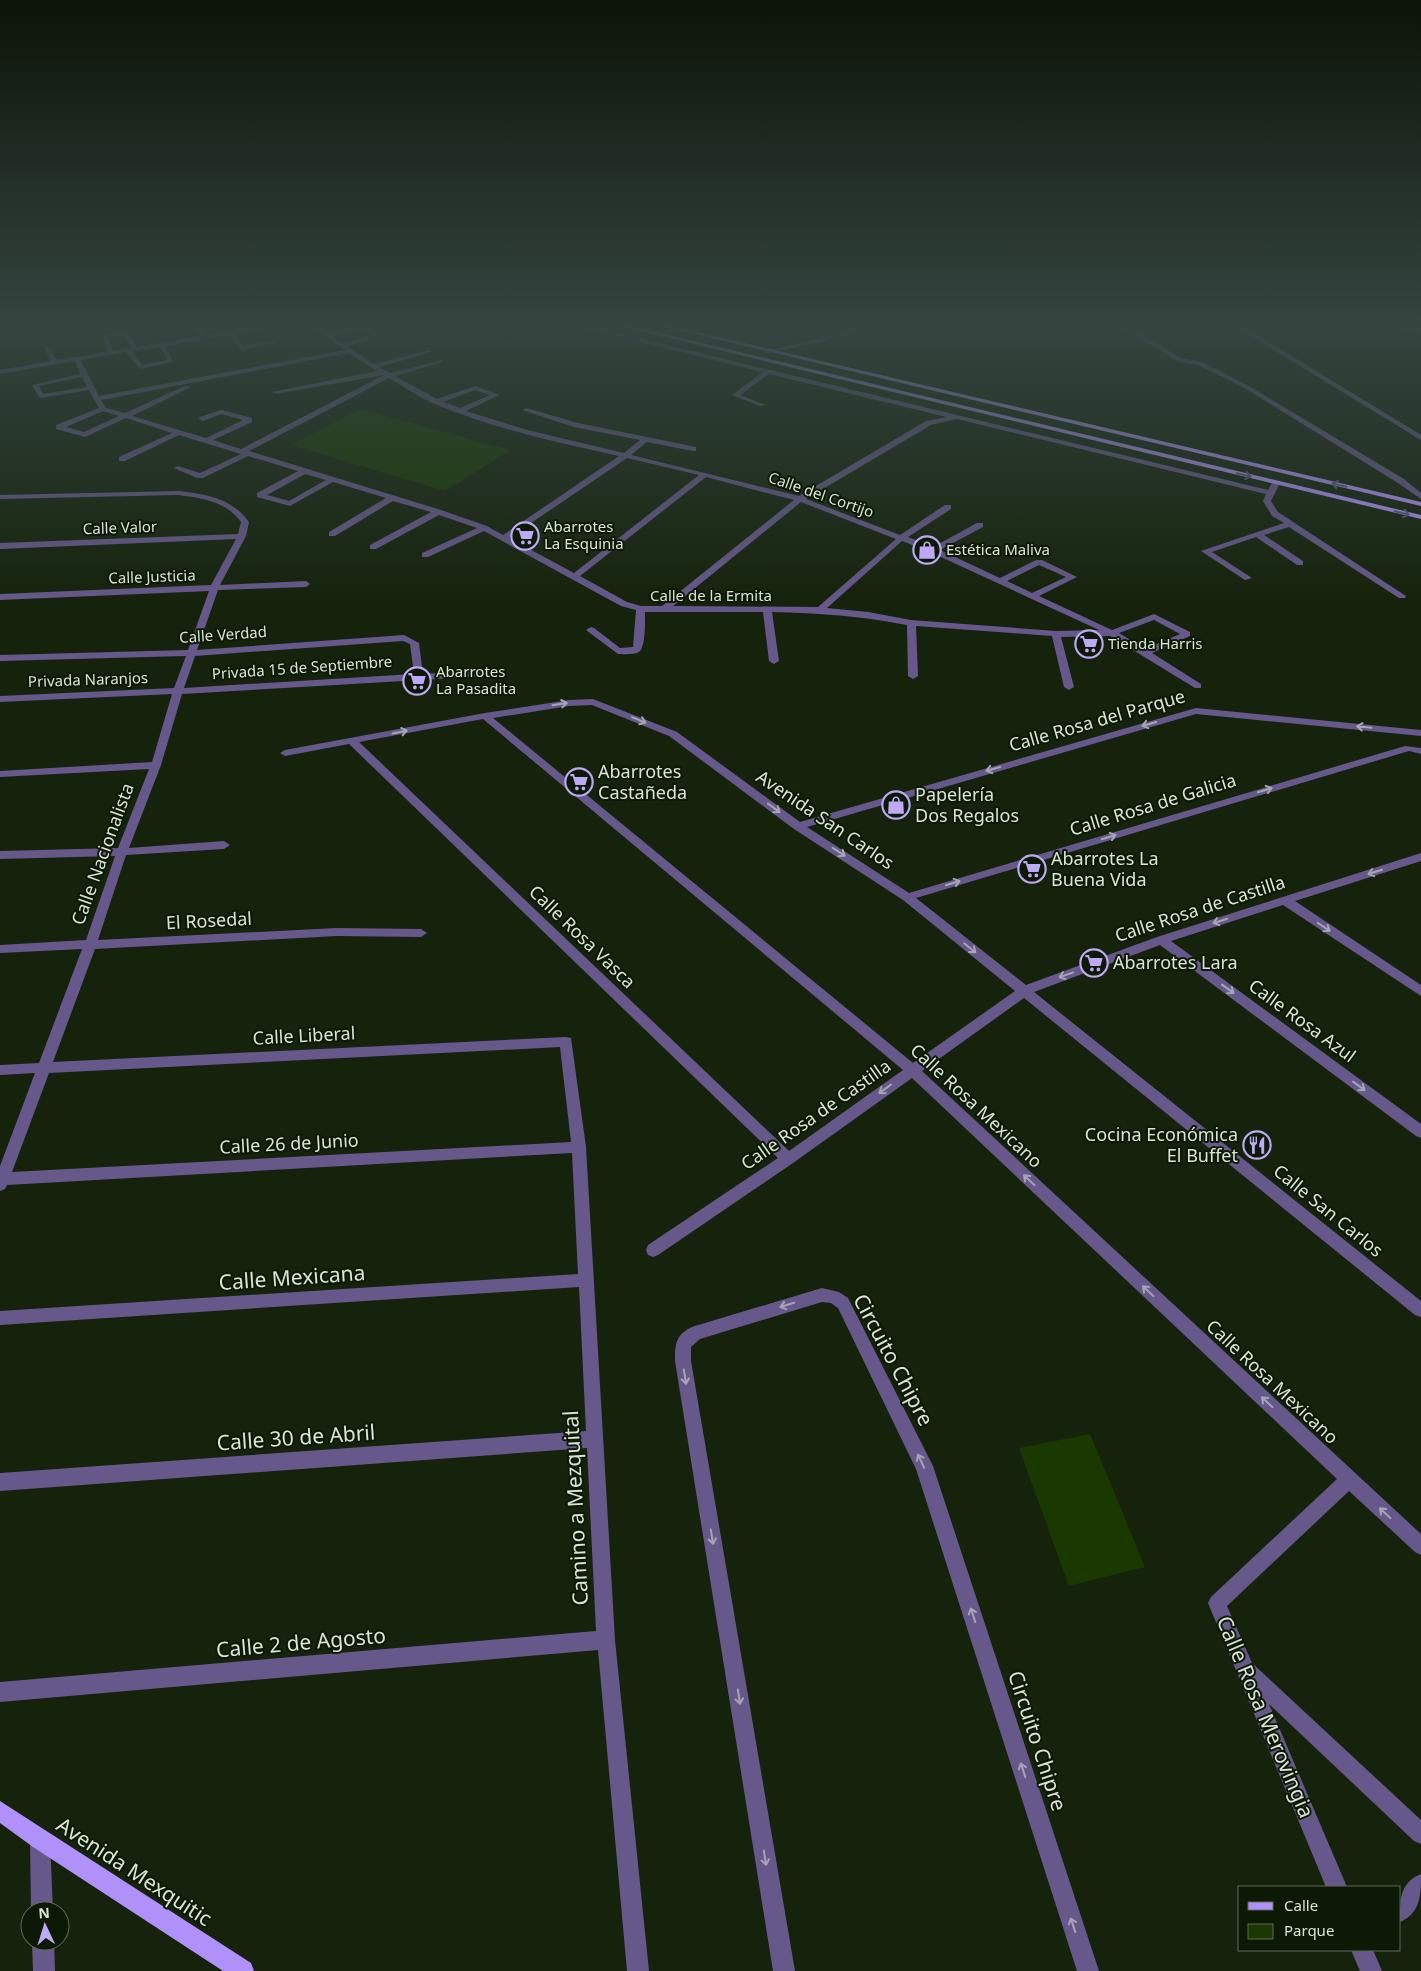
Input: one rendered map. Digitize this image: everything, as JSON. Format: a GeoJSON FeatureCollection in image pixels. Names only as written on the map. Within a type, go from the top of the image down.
{"type":"FeatureCollection","features":[{"type":"Feature","properties":{"kind":"main road"},"geometry":{"type":"LineString","coordinates":[[1000,417],[1421,517]]}},
{"type":"Feature","properties":{"kind":"main road"},"geometry":{"type":"LineString","coordinates":[[1020,422],[1026,417]]}},
{"type":"Feature","properties":{"kind":"main road"},"geometry":{"type":"LineString","coordinates":[[1052,417],[1421,504]]}},
{"type":"Feature","properties":{"kind":"main road"},"geometry":{"type":"LineString","coordinates":[[1276,483],[1282,472]]}},
{"type":"Feature","properties":{"kind":"main road","name":"Avenida Mexquitic"},"geometry":{"type":"LineString","coordinates":[[0,1811],[40,1840],[243,1971]]}},
{"type":"Feature","properties":{"kind":"street"},"geometry":{"type":"LineString","coordinates":[[83,417],[58,427],[85,435],[122,417]]}},
{"type":"Feature","properties":{"kind":"street","name":"Calle de la Ermita"},"geometry":{"type":"LineString","coordinates":[[127,417],[438,512],[484,528],[624,604],[641,609],[820,610],[868,615],[911,623],[1056,634],[1112,633]]}},
{"type":"Feature","properties":{"kind":"street"},"geometry":{"type":"LineString","coordinates":[[203,419],[208,417]]}},
{"type":"Feature","properties":{"kind":"street"},"geometry":{"type":"LineString","coordinates":[[206,440],[249,420],[238,417]]}},
{"type":"Feature","properties":{"kind":"street"},"geometry":{"type":"LineString","coordinates":[[178,468],[200,476],[308,417]]}},
{"type":"Feature","properties":{"kind":"street","name":"Calle del Cortijo"},"geometry":{"type":"LineString","coordinates":[[483,417],[529,429],[567,432],[626,455],[661,460],[800,500],[933,550],[1112,633],[1198,686]]}},
{"type":"Feature","properties":{"kind":"street"},"geometry":{"type":"LineString","coordinates":[[929,423],[932,417]]}},
{"type":"Feature","properties":{"kind":"street"},"geometry":{"type":"LineString","coordinates":[[960,417],[1270,493]]}},
{"type":"Feature","properties":{"kind":"street"},"geometry":{"type":"LineString","coordinates":[[664,610],[800,500],[929,423],[960,417],[1020,422]]}},
{"type":"Feature","properties":{"kind":"street"},"geometry":{"type":"LineString","coordinates":[[1296,417],[1401,481],[1421,496]]}},
{"type":"Feature","properties":{"kind":"street"},"geometry":{"type":"LineString","coordinates":[[1387,417],[1421,438]]}},
{"type":"Feature","properties":{"kind":"street"},"geometry":{"type":"LineString","coordinates":[[540,422],[548,418],[567,432],[646,439],[693,450]]}},
{"type":"Feature","properties":{"kind":"street"},"geometry":{"type":"LineString","coordinates":[[122,459],[177,433]]}},
{"type":"Feature","properties":{"kind":"street"},"geometry":{"type":"LineString","coordinates":[[503,538],[626,455],[646,439]]}},
{"type":"Feature","properties":{"kind":"street"},"geometry":{"type":"LineString","coordinates":[[672,452],[679,446]]}},
{"type":"Feature","properties":{"kind":"street"},"geometry":{"type":"LineString","coordinates":[[1118,456],[1127,447]]}},
{"type":"Feature","properties":{"kind":"street"},"geometry":{"type":"LineString","coordinates":[[1211,479],[1218,469]]}},
{"type":"Feature","properties":{"kind":"street"},"geometry":{"type":"LineString","coordinates":[[304,471],[260,495],[290,504],[331,480]]}},
{"type":"Feature","properties":{"kind":"street"},"geometry":{"type":"LineString","coordinates":[[574,577],[705,474]]}},
{"type":"Feature","properties":{"kind":"street"},"geometry":{"type":"LineString","coordinates":[[1276,483],[1267,500],[1275,514],[1402,596]]}},
{"type":"Feature","properties":{"kind":"street"},"geometry":{"type":"LineString","coordinates":[[0,497],[154,492],[207,497],[233,507],[241,514],[246,522],[242,536]]}},
{"type":"Feature","properties":{"kind":"street"},"geometry":{"type":"LineString","coordinates":[[332,534],[392,498]]}},
{"type":"Feature","properties":{"kind":"street"},"geometry":{"type":"LineString","coordinates":[[820,610],[901,538],[948,508]]}},
{"type":"Feature","properties":{"kind":"street"},"geometry":{"type":"LineString","coordinates":[[373,547],[438,512]]}},
{"type":"Feature","properties":{"kind":"street"},"geometry":{"type":"LineString","coordinates":[[1248,578],[1205,551],[1290,524]]}},
{"type":"Feature","properties":{"kind":"street"},"geometry":{"type":"LineString","coordinates":[[933,550],[980,526]]}},
{"type":"Feature","properties":{"kind":"street"},"geometry":{"type":"LineString","coordinates":[[426,555],[484,528]]}},
{"type":"Feature","properties":{"kind":"street"},"geometry":{"type":"LineString","coordinates":[[1257,534],[1300,563]]}},
{"type":"Feature","properties":{"kind":"street","name":"Calle Valor"},"geometry":{"type":"LineString","coordinates":[[0,546],[242,536]]}},
{"type":"Feature","properties":{"kind":"street","name":"Calle Nacionalista"},"geometry":{"type":"LineString","coordinates":[[1,1181],[90,945],[122,852],[156,766],[178,691],[193,653],[214,588],[242,536]]}},
{"type":"Feature","properties":{"kind":"street"},"geometry":{"type":"LineString","coordinates":[[1001,581],[1039,562],[1072,577],[1032,596]]}},
{"type":"Feature","properties":{"kind":"street","name":"Calle Justicia"},"geometry":{"type":"LineString","coordinates":[[0,597],[306,584]]}},
{"type":"Feature","properties":{"kind":"street"},"geometry":{"type":"LineString","coordinates":[[591,630],[618,651],[636,650],[639,645],[641,609]]}},
{"type":"Feature","properties":{"kind":"street"},"geometry":{"type":"LineString","coordinates":[[768,610],[774,662]]}},
{"type":"Feature","properties":{"kind":"street"},"geometry":{"type":"LineString","coordinates":[[1112,633],[1154,617],[1187,634],[1145,653]]}},
{"type":"Feature","properties":{"kind":"street"},"geometry":{"type":"LineString","coordinates":[[911,623],[913,676]]}},
{"type":"Feature","properties":{"kind":"street"},"geometry":{"type":"LineString","coordinates":[[1056,634],[1069,687]]}},
{"type":"Feature","properties":{"kind":"street","name":"Calle Verdad"},"geometry":{"type":"LineString","coordinates":[[0,658],[193,653],[404,638],[414,643],[419,676]]}},
{"type":"Feature","properties":{"kind":"street","name":"Privada 15 de Septiembre"},"geometry":{"type":"LineString","coordinates":[[178,691],[489,672]]}},
{"type":"Feature","properties":{"kind":"street","name":"Privada Naranjos"},"geometry":{"type":"LineString","coordinates":[[0,699],[178,691]]}},
{"type":"Feature","properties":{"kind":"street","name":"Avenida San Carlos"},"geometry":{"type":"LineString","coordinates":[[485,716],[569,703],[593,702],[673,734],[798,826],[906,897],[1024,990]]}},
{"type":"Feature","properties":{"kind":"street","name":"Calle Rosa del Parque"},"geometry":{"type":"LineString","coordinates":[[798,826],[1196,711],[1417,733]]}},
{"type":"Feature","properties":{"kind":"street"},"geometry":{"type":"LineString","coordinates":[[285,753],[485,716]]}},
{"type":"Feature","properties":{"kind":"street","name":"Calle Rosa Mexicano"},"geometry":{"type":"LineString","coordinates":[[485,716],[912,1070],[1421,1546]]}},
{"type":"Feature","properties":{"kind":"street"},"geometry":{"type":"LineString","coordinates":[[1417,733],[1409,748],[1421,751]]}},
{"type":"Feature","properties":{"kind":"street","name":"Calle Rosa Vasca"},"geometry":{"type":"LineString","coordinates":[[352,741],[788,1159]]}},
{"type":"Feature","properties":{"kind":"street","name":"Calle Rosa de Galicia"},"geometry":{"type":"LineString","coordinates":[[906,897],[1409,748]]}},
{"type":"Feature","properties":{"kind":"street"},"geometry":{"type":"LineString","coordinates":[[0,774],[156,766]]}},
{"type":"Feature","properties":{"kind":"street"},"geometry":{"type":"LineString","coordinates":[[0,855],[122,852],[224,844]]}},
{"type":"Feature","properties":{"kind":"street"},"geometry":{"type":"LineString","coordinates":[[1415,859],[1421,868]]}},
{"type":"Feature","properties":{"kind":"street","name":"Calle Rosa de Castilla"},"geometry":{"type":"LineString","coordinates":[[653,1250],[788,1159],[1024,990],[1161,940],[1415,859]]}},
{"type":"Feature","properties":{"kind":"street"},"geometry":{"type":"LineString","coordinates":[[1284,900],[1421,991]]}},
{"type":"Feature","properties":{"kind":"street","name":"El Rosedal"},"geometry":{"type":"LineString","coordinates":[[0,949],[337,932],[421,933]]}},
{"type":"Feature","properties":{"kind":"street","name":"Calle Rosa Azul"},"geometry":{"type":"LineString","coordinates":[[1161,940],[1421,1132]]}},
{"type":"Feature","properties":{"kind":"street","name":"Calle San Carlos"},"geometry":{"type":"LineString","coordinates":[[1024,990],[1421,1310]]}},
{"type":"Feature","properties":{"kind":"street","name":"Calle Liberal"},"geometry":{"type":"LineString","coordinates":[[0,1070],[566,1042]]}},
{"type":"Feature","properties":{"kind":"street","name":"Camino a Mezquital"},"geometry":{"type":"LineString","coordinates":[[566,1042],[579,1147],[606,1640],[638,1971]]}},
{"type":"Feature","properties":{"kind":"street","name":"Calle 26 de Junio"},"geometry":{"type":"LineString","coordinates":[[1,1181],[579,1147]]}},
{"type":"Feature","properties":{"kind":"street","name":"Calle Mexicana"},"geometry":{"type":"LineString","coordinates":[[0,1318],[586,1280]]}},
{"type":"Feature","properties":{"kind":"street","name":"Circuito Chipre"},"geometry":{"type":"LineString","coordinates":[[784,1971],[683,1361],[683,1344],[695,1333],[822,1294],[834,1297],[843,1303],[924,1466],[1088,1971]]}},
{"type":"Feature","properties":{"kind":"street","name":"Calle 30 de Abril"},"geometry":{"type":"LineString","coordinates":[[0,1482],[595,1438]]}},
{"type":"Feature","properties":{"kind":"street","name":"Calle Rosa Merovingia"},"geometry":{"type":"LineString","coordinates":[[1336,1886],[1218,1604],[1349,1479]]}},
{"type":"Feature","properties":{"kind":"street","name":"Calle 2 de Agosto"},"geometry":{"type":"LineString","coordinates":[[0,1692],[606,1640]]}},
{"type":"Feature","properties":{"kind":"street"},"geometry":{"type":"LineString","coordinates":[[1244,1667],[1421,1834]]}},
{"type":"Feature","properties":{"kind":"street"},"geometry":{"type":"LineString","coordinates":[[40,1840],[42,1901]]}},
{"type":"Feature","properties":{"kind":"street"},"geometry":{"type":"LineString","coordinates":[[1401,1910],[1421,1884]]}},
{"type":"Feature","properties":{"kind":"street"},"geometry":{"type":"LineString","coordinates":[[43,1951],[44,1971]]}},
{"type":"Feature","properties":{"kind":"green space"},"geometry":{"type":"Polygon","coordinates":[[[345,417],[389,417],[511,450],[445,491],[291,445],[345,417]]]}},
{"type":"Feature","properties":{"kind":"green space"},"geometry":{"type":"Polygon","coordinates":[[[1090,1434],[1145,1567],[1069,1586],[1019,1448],[1090,1434]]]}},
{"type":"Feature","properties":{"kind":"place","name":"Abarrotes La Esquinia"},"geometry":{"type":"Point","coordinates":[525,536]}},
{"type":"Feature","properties":{"kind":"place","name":"Estética Maliva"},"geometry":{"type":"Point","coordinates":[927,550]}},
{"type":"Feature","properties":{"kind":"place","name":"Tienda Harris"},"geometry":{"type":"Point","coordinates":[1089,644]}},
{"type":"Feature","properties":{"kind":"place","name":"Abarrotes La Pasadita"},"geometry":{"type":"Point","coordinates":[417,681]}},
{"type":"Feature","properties":{"kind":"place","name":"Abarrotes Castañeda"},"geometry":{"type":"Point","coordinates":[579,782]}},
{"type":"Feature","properties":{"kind":"place","name":"Papelería Dos Regalos"},"geometry":{"type":"Point","coordinates":[896,805]}},
{"type":"Feature","properties":{"kind":"place","name":"Abarrotes La Buena Vida"},"geometry":{"type":"Point","coordinates":[1032,869]}},
{"type":"Feature","properties":{"kind":"place","name":"Abarrotes Lara"},"geometry":{"type":"Point","coordinates":[1094,963]}},
{"type":"Feature","properties":{"kind":"place","name":"Cocina Económica El Buffet"},"geometry":{"type":"Point","coordinates":[1257,1145]}}]}
